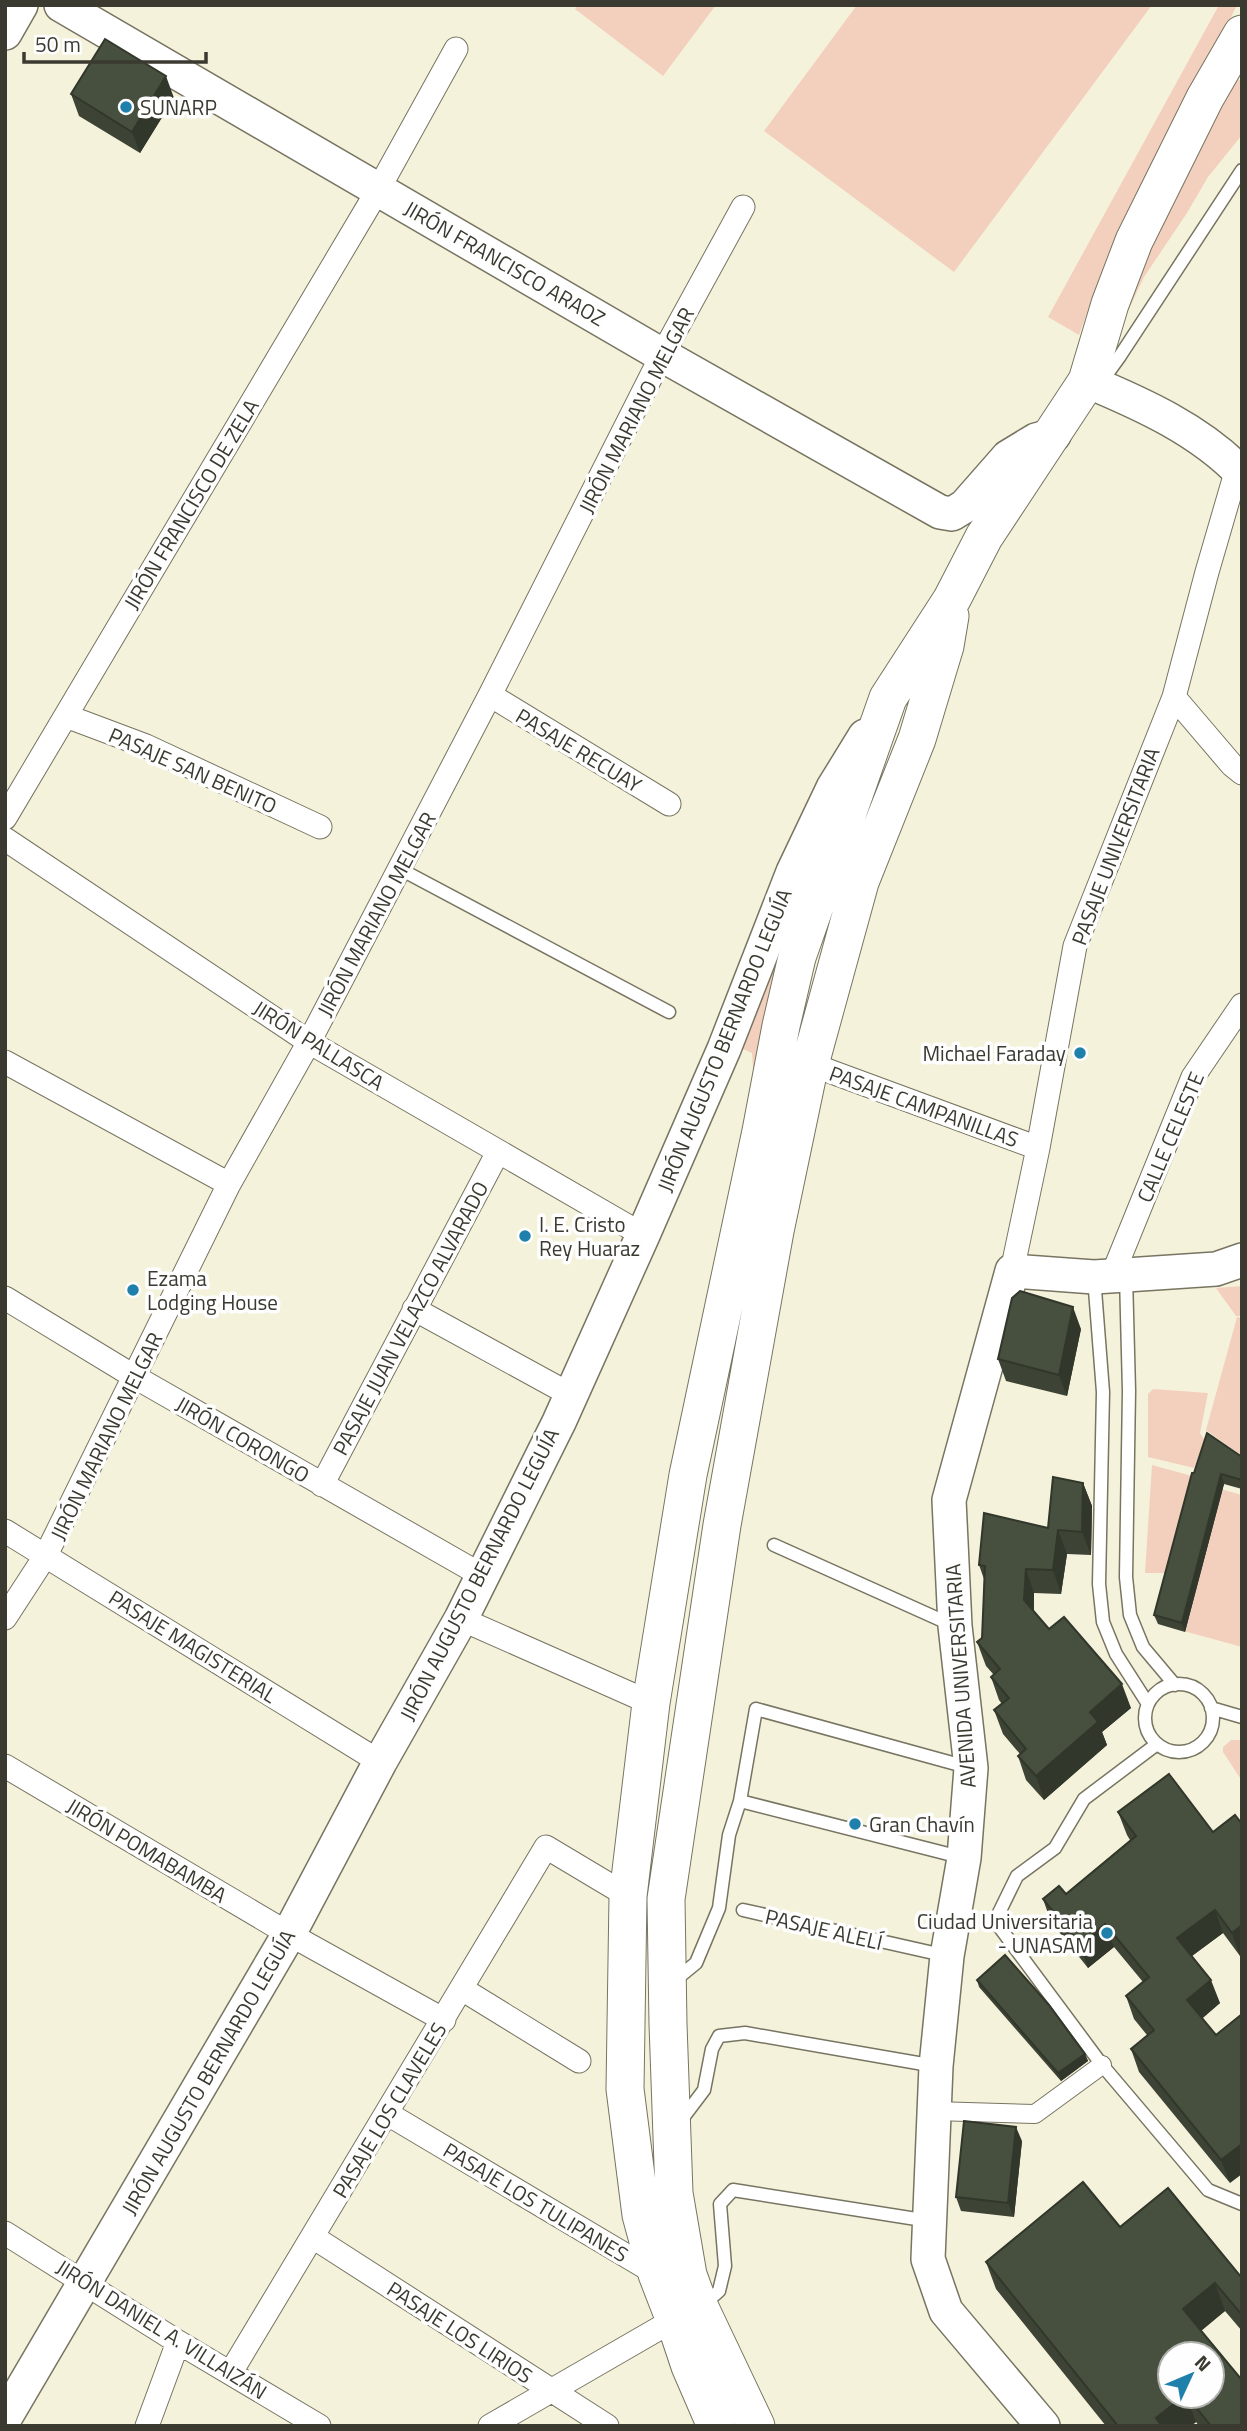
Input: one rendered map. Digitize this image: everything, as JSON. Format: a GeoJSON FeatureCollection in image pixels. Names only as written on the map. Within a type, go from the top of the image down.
{"type":"FeatureCollection","features":[{"type":"Feature","properties":{"kind":"main road"},"geometry":{"type":"LineString","coordinates":[[5,33],[21,5]]}},
{"type":"Feature","properties":{"kind":"main road","name":"JIRÓN FRANCISCO ARAOZ"},"geometry":{"type":"LineString","coordinates":[[69,7],[662,355],[940,512],[952,514],[965,506],[1008,457],[1036,440],[1047,445]]}},
{"type":"Feature","properties":{"kind":"main road"},"geometry":{"type":"LineString","coordinates":[[756,2426],[680,2294],[641,2215],[625,2089],[628,1896],[651,1703],[688,1475],[797,957],[888,698],[952,599],[979,547],[1087,381],[1110,304],[1134,241],[1205,98],[1242,34]]}},
{"type":"Feature","properties":{"kind":"main road"},"geometry":{"type":"LineString","coordinates":[[1087,381],[1144,405],[1196,436],[1240,467]]}},
{"type":"Feature","properties":{"kind":"main road"},"geometry":{"type":"LineString","coordinates":[[716,2426],[690,2366],[680,2294],[674,2193],[666,1899],[722,1525],[775,1231],[810,1064],[860,882],[917,739],[946,646],[952,599]]}},
{"type":"Feature","properties":{"kind":"main road","name":"JIRÓN AUGUSTO BERNARDO LEGUÍA"},"geometry":{"type":"LineString","coordinates":[[5,2418],[289,1934],[380,1762],[461,1619],[571,1395],[643,1235],[724,1049],[793,872],[833,788],[888,698]]}},
{"type":"Feature","properties":{"kind":"main road"},"geometry":{"type":"LineString","coordinates":[[1012,1271],[1111,1276],[1216,1269],[1242,1260]]}},
{"type":"Feature","properties":{"kind":"main road","name":"AVENIDA UNIVERSITARIA"},"geometry":{"type":"LineString","coordinates":[[1012,1271],[949,1500],[955,1626],[971,1768],[964,1858],[947,1956],[936,2066],[928,2259],[946,2311],[1043,2426]]}},
{"type":"Feature","properties":{"kind":"street","name":"JIRÓN FRANCISCO DE ZELA"},"geometry":{"type":"LineString","coordinates":[[5,818],[378,190],[456,49]]}},
{"type":"Feature","properties":{"kind":"street","name":"JIRÓN MARIANO MELGAR"},"geometry":{"type":"LineString","coordinates":[[5,1618],[46,1555],[229,1184],[310,1042],[662,355],[743,206]]}},
{"type":"Feature","properties":{"kind":"street","name":"PASAJE UNIVERSITARIA"},"geometry":{"type":"LineString","coordinates":[[1012,1271],[1038,1148],[1075,946],[1174,697],[1207,572],[1240,467]]}},
{"type":"Feature","properties":{"kind":"street","name":"PASAJE RECUAY"},"geometry":{"type":"LineString","coordinates":[[490,695],[669,804]]}},
{"type":"Feature","properties":{"kind":"street"},"geometry":{"type":"LineString","coordinates":[[1174,697],[1232,765],[1242,773]]}},
{"type":"Feature","properties":{"kind":"street","name":"PASAJE SAN BENITO"},"geometry":{"type":"LineString","coordinates":[[66,716],[146,746],[320,827]]}},
{"type":"Feature","properties":{"kind":"street","name":"JIRÓN PALLASCA"},"geometry":{"type":"LineString","coordinates":[[5,839],[310,1042],[643,1235]]}},
{"type":"Feature","properties":{"kind":"street","name":"CALLE CELESTE"},"geometry":{"type":"LineString","coordinates":[[1111,1276],[1194,1077],[1242,1005]]}},
{"type":"Feature","properties":{"kind":"street"},"geometry":{"type":"LineString","coordinates":[[5,1062],[229,1184]]}},
{"type":"Feature","properties":{"kind":"street","name":"PASAJE CAMPANILLAS"},"geometry":{"type":"LineString","coordinates":[[810,1064],[1038,1148]]}},
{"type":"Feature","properties":{"kind":"street","name":"PASAJE JUAN VELAZCO ALVARADO"},"geometry":{"type":"LineString","coordinates":[[322,1485],[498,1152]]}},
{"type":"Feature","properties":{"kind":"street","name":"JIRÓN CORONGO"},"geometry":{"type":"LineString","coordinates":[[5,1298],[135,1377],[483,1576]]}},
{"type":"Feature","properties":{"kind":"street"},"geometry":{"type":"LineString","coordinates":[[414,1309],[571,1395]]}},
{"type":"Feature","properties":{"kind":"street","name":"PASAJE MAGISTERIAL"},"geometry":{"type":"LineString","coordinates":[[5,1531],[380,1762]]}},
{"type":"Feature","properties":{"kind":"street"},"geometry":{"type":"LineString","coordinates":[[461,1619],[651,1703]]}},
{"type":"Feature","properties":{"kind":"street","name":"JIRÓN POMABAMBA"},"geometry":{"type":"LineString","coordinates":[[5,1766],[289,1934],[444,2020]]}},
{"type":"Feature","properties":{"kind":"street","name":"PASAJE LOS CLAVELES"},"geometry":{"type":"LineString","coordinates":[[231,2372],[546,1847],[628,1896]]}},
{"type":"Feature","properties":{"kind":"street"},"geometry":{"type":"LineString","coordinates":[[462,1989],[579,2061]]}},
{"type":"Feature","properties":{"kind":"street"},"geometry":{"type":"LineString","coordinates":[[934,2111],[1035,2114],[1102,2065]]}},
{"type":"Feature","properties":{"kind":"street","name":"PASAJE LOS TULIPANES"},"geometry":{"type":"LineString","coordinates":[[388,2114],[680,2294]]}},
{"type":"Feature","properties":{"kind":"street","name":"JIRÓN DANIEL A. VILLAIZÁN"},"geometry":{"type":"LineString","coordinates":[[5,2233],[177,2342],[319,2426]]}},
{"type":"Feature","properties":{"kind":"street","name":"PASAJE LOS LIRIOS"},"geometry":{"type":"LineString","coordinates":[[313,2238],[607,2426]]}},
{"type":"Feature","properties":{"kind":"street"},"geometry":{"type":"LineString","coordinates":[[490,2426],[550,2390],[680,2294]]}},
{"type":"Feature","properties":{"kind":"street"},"geometry":{"type":"LineString","coordinates":[[147,2426],[177,2342]]}},
{"type":"Feature","properties":{"kind":"lane"},"geometry":{"type":"LineString","coordinates":[[1087,381],[1107,374],[1242,170]]}},
{"type":"Feature","properties":{"kind":"lane"},"geometry":{"type":"LineString","coordinates":[[400,869],[668,1012]]}},
{"type":"Feature","properties":{"kind":"lane"},"geometry":{"type":"LineString","coordinates":[[1111,1276],[1129,1391],[1126,1577],[1130,1615],[1143,1647],[1175,1685]]}},
{"type":"Feature","properties":{"kind":"lane"},"geometry":{"type":"LineString","coordinates":[[1111,1276],[1103,1392],[1099,1584],[1103,1622],[1116,1654],[1148,1704]]}},
{"type":"Feature","properties":{"kind":"lane"},"geometry":{"type":"LineString","coordinates":[[774,1545],[955,1626]]}},
{"type":"Feature","properties":{"kind":"lane"},"geometry":{"type":"LineString","coordinates":[[1211,1708],[1211,1729],[1206,1739],[1188,1751],[1167,1750],[1157,1744],[1146,1726],[1148,1704],[1155,1694],[1175,1685],[1197,1690],[1211,1708],[1242,1717]]}},
{"type":"Feature","properties":{"kind":"lane"},"geometry":{"type":"LineString","coordinates":[[667,1987],[696,1963],[719,1908],[729,1835],[740,1801],[755,1709],[971,1768]]}},
{"type":"Feature","properties":{"kind":"lane"},"geometry":{"type":"LineString","coordinates":[[1157,1744],[1084,1799],[1055,1848],[1017,1876],[995,1921],[1102,2065],[1208,2190],[1242,2204]]}},
{"type":"Feature","properties":{"kind":"lane"},"geometry":{"type":"LineString","coordinates":[[740,1801],[964,1858]]}},
{"type":"Feature","properties":{"kind":"lane","name":"PASAJE ALELÍ"},"geometry":{"type":"LineString","coordinates":[[743,1910],[947,1956]]}},
{"type":"Feature","properties":{"kind":"lane"},"geometry":{"type":"LineString","coordinates":[[672,2131],[704,2090],[710,2056],[719,2036],[745,2033],[936,2066]]}},
{"type":"Feature","properties":{"kind":"lane"},"geometry":{"type":"LineString","coordinates":[[680,2294],[719,2291],[725,2266],[720,2204],[733,2190],[930,2221]]}},
{"type":"Feature","properties":{"kind":"shaded area"},"geometry":{"type":"Polygon","coordinates":[[[578,5],[716,5],[663,76],[575,9],[578,5]]]}},
{"type":"Feature","properties":{"kind":"shaded area"},"geometry":{"type":"Polygon","coordinates":[[[857,5],[1152,5],[954,272],[764,131],[857,5]]]}},
{"type":"Feature","properties":{"kind":"shaded area"},"geometry":{"type":"Polygon","coordinates":[[[1219,5],[1237,5],[1113,250],[1079,335],[1048,317],[1219,5]]]}},
{"type":"Feature","properties":{"kind":"shaded area"},"geometry":{"type":"Polygon","coordinates":[[[1235,78],[1242,81],[1242,135],[1208,177],[1144,277],[1121,326],[1126,280],[1235,78]]]}},
{"type":"Feature","properties":{"kind":"shaded area"},"geometry":{"type":"Polygon","coordinates":[[[787,921],[768,1071],[753,1070],[752,1053],[743,1049],[787,921]]]}},
{"type":"Feature","properties":{"kind":"shaded area"},"geometry":{"type":"Polygon","coordinates":[[[1242,1286],[1242,1316],[1236,1316],[1216,1288],[1242,1286]]]}},
{"type":"Feature","properties":{"kind":"shaded area"},"geometry":{"type":"Polygon","coordinates":[[[1237,1317],[1242,1318],[1242,1456],[1206,1430],[1237,1317]]]}},
{"type":"Feature","properties":{"kind":"shaded area"},"geometry":{"type":"Polygon","coordinates":[[[1153,1389],[1208,1393],[1200,1433],[1205,1441],[1194,1468],[1148,1457],[1148,1394],[1153,1389]]]}},
{"type":"Feature","properties":{"kind":"shaded area"},"geometry":{"type":"Polygon","coordinates":[[[1152,1465],[1192,1476],[1165,1573],[1145,1573],[1152,1465]]]}},
{"type":"Feature","properties":{"kind":"shaded area"},"geometry":{"type":"Polygon","coordinates":[[[1195,1482],[1242,1495],[1242,1647],[1158,1624],[1195,1482]]]}},
{"type":"Feature","properties":{"kind":"shaded area"},"geometry":{"type":"Polygon","coordinates":[[[1231,1740],[1242,1740],[1242,1781],[1223,1752],[1223,1747],[1231,1740]]]}},
{"type":"Feature","properties":{"kind":"building"},"geometry":{"type":"Polygon","coordinates":[[[105,39],[166,76],[132,132],[71,94],[105,39]]]}},
{"type":"Feature","properties":{"kind":"building"},"geometry":{"type":"Polygon","coordinates":[[[1020,1291],[1073,1307],[1059,1375],[998,1359],[1012,1298],[1020,1291]]]}},
{"type":"Feature","properties":{"kind":"building"},"geometry":{"type":"Polygon","coordinates":[[[1207,1433],[1242,1457],[1242,1480],[1221,1474],[1182,1623],[1154,1615],[1192,1473],[1207,1433]]]}},
{"type":"Feature","properties":{"kind":"building"},"geometry":{"type":"Polygon","coordinates":[[[1053,1477],[1083,1483],[1082,1532],[1058,1530],[1053,1570],[1026,1569],[1024,1600],[1049,1629],[1064,1617],[1122,1684],[1090,1712],[1098,1722],[1036,1776],[1018,1756],[1026,1749],[994,1710],[1009,1698],[991,1677],[1000,1669],[977,1642],[982,1638],[985,1566],[979,1565],[984,1513],[1048,1528],[1053,1477]]]}},
{"type":"Feature","properties":{"kind":"building"},"geometry":{"type":"Polygon","coordinates":[[[1169,1774],[1213,1832],[1235,1815],[1242,1824],[1242,1925],[1232,1933],[1215,1910],[1177,1938],[1211,1980],[1187,2000],[1216,2035],[1242,2014],[1242,2144],[1221,2160],[1131,2049],[1154,2030],[1126,1996],[1149,1977],[1105,1924],[1080,1945],[1043,1899],[1059,1886],[1066,1894],[1136,1836],[1118,1812],[1169,1774]]]}},
{"type":"Feature","properties":{"kind":"building"},"geometry":{"type":"Polygon","coordinates":[[[1005,1955],[1049,2005],[1085,2054],[1058,2073],[977,1980],[1005,1955]]]}},
{"type":"Feature","properties":{"kind":"building"},"geometry":{"type":"Polygon","coordinates":[[[964,2121],[1016,2127],[1008,2203],[956,2197],[964,2121]]]}},
{"type":"Feature","properties":{"kind":"building"},"geometry":{"type":"Polygon","coordinates":[[[1083,2182],[1120,2227],[1168,2188],[1242,2278],[1242,2315],[1215,2283],[1183,2309],[1209,2340],[1156,2340],[1156,2410],[1166,2410],[1156,2418],[1162,2426],[1118,2426],[986,2262],[1083,2182]]]}},
{"type":"Feature","properties":{"kind":"building"},"geometry":{"type":"Polygon","coordinates":[[[1226,2361],[1242,2380],[1242,2426],[1211,2426],[1198,2410],[1226,2410],[1226,2361]]]}},
{"type":"Feature","properties":{"kind":"place","name":"SUNARP"},"geometry":{"type":"Point","coordinates":[126,107]}},
{"type":"Feature","properties":{"kind":"place","name":"Michael Faraday"},"geometry":{"type":"Point","coordinates":[1080,1053]}},
{"type":"Feature","properties":{"kind":"place","name":"I. E. Cristo Rey Huaraz"},"geometry":{"type":"Point","coordinates":[525,1236]}},
{"type":"Feature","properties":{"kind":"place","name":"Ezama Lodging House"},"geometry":{"type":"Point","coordinates":[133,1290]}},
{"type":"Feature","properties":{"kind":"place","name":"Gran Chavín"},"geometry":{"type":"Point","coordinates":[855,1824]}},
{"type":"Feature","properties":{"kind":"place","name":"Ciudad Universitaria - UNASAM"},"geometry":{"type":"Point","coordinates":[1107,1933]}}]}
